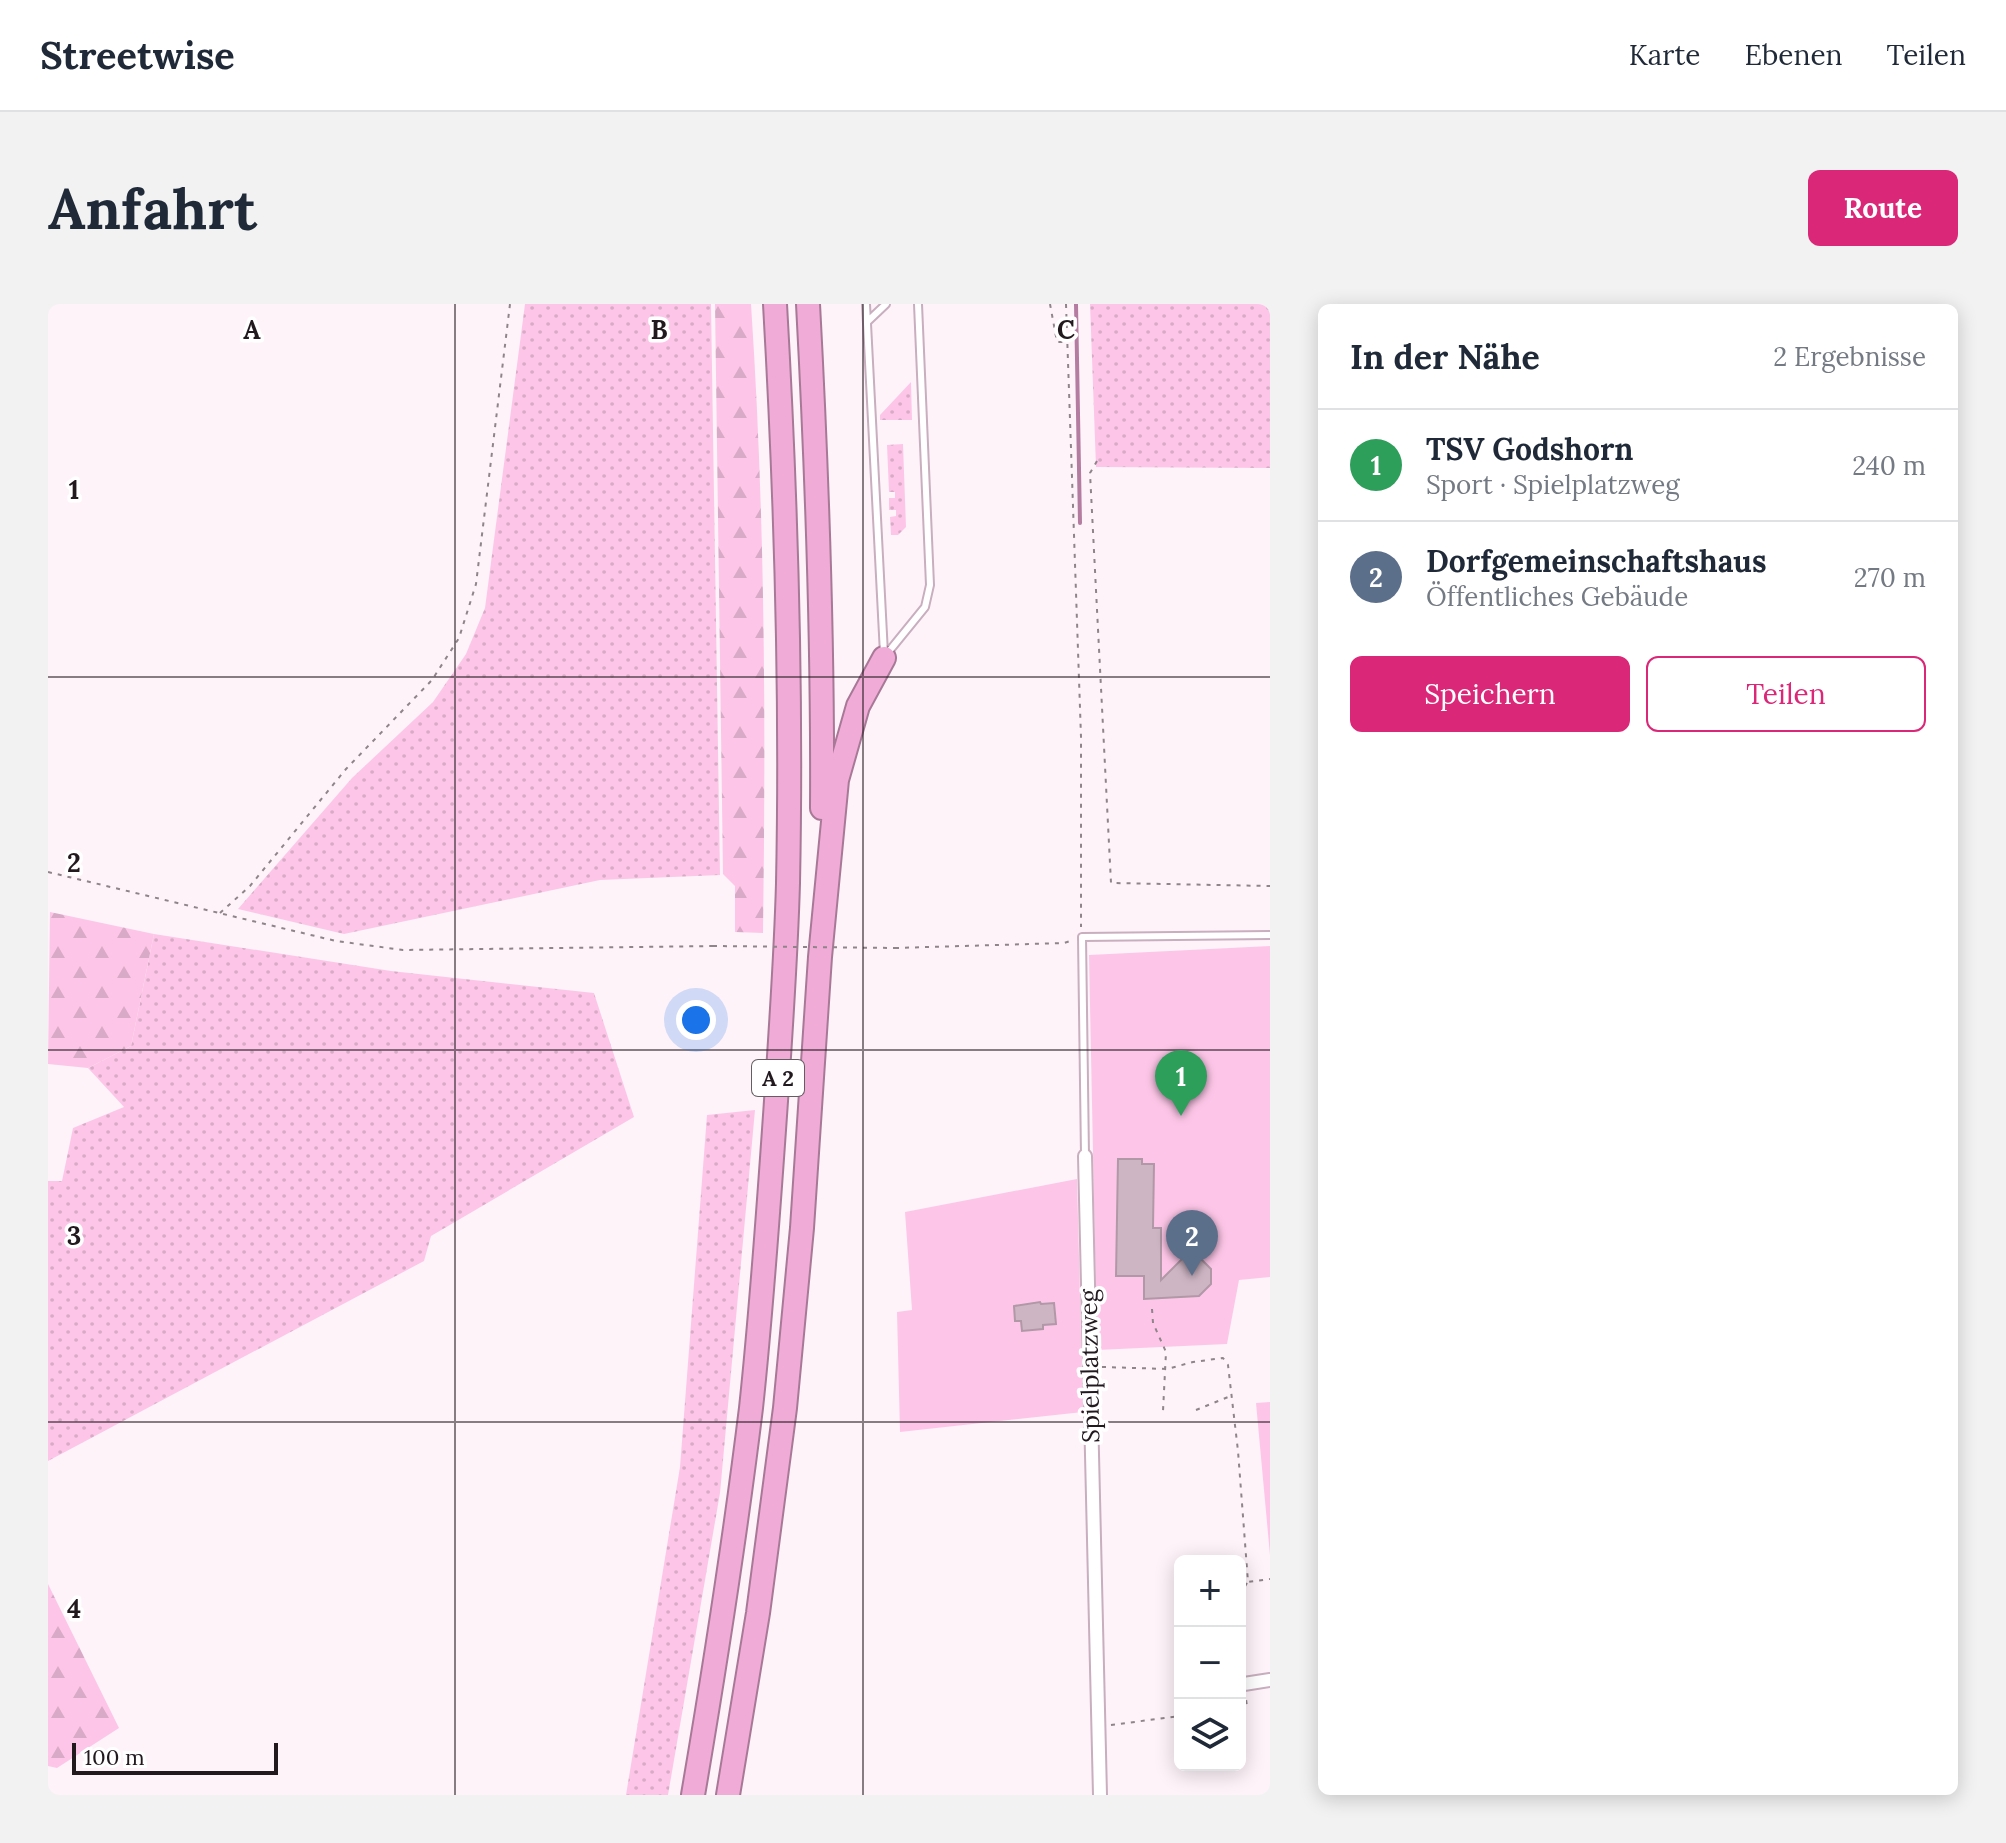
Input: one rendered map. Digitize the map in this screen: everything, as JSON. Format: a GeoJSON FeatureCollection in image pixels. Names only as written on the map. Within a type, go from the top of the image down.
{"type":"FeatureCollection","features":[{"type":"Feature","properties":{"kind":"highway","name":"A 2"},"geometry":{"type":"LineString","coordinates":[[693,1795],[724,1609],[751,1406],[768,1226],[782,1019],[788,885],[789,691],[775,304]]}},
{"type":"Feature","properties":{"kind":"highway","name":"A 2"},"geometry":{"type":"LineString","coordinates":[[728,1795],[758,1613],[785,1408],[802,1228],[820,957],[823,690],[818,493],[808,304]]}},
{"type":"Feature","properties":{"kind":"highway"},"geometry":{"type":"LineString","coordinates":[[820,957],[837,780],[858,706],[884,658]]}},
{"type":"Feature","properties":{"kind":"street","name":"Spielplatzweg"},"geometry":{"type":"LineString","coordinates":[[1085,1156],[1100,1795]]}},
{"type":"Feature","properties":{"kind":"street"},"geometry":{"type":"LineString","coordinates":[[1246,1681],[1270,1680]]}},
{"type":"Feature","properties":{"kind":"lane"},"geometry":{"type":"LineString","coordinates":[[866,304],[884,658]]}},
{"type":"Feature","properties":{"kind":"lane"},"geometry":{"type":"LineString","coordinates":[[867,322],[886,304]]}},
{"type":"Feature","properties":{"kind":"lane"},"geometry":{"type":"LineString","coordinates":[[884,658],[925,607],[930,585],[918,304]]}},
{"type":"Feature","properties":{"kind":"lane"},"geometry":{"type":"LineString","coordinates":[[1082,937],[1270,935]]}},
{"type":"Feature","properties":{"kind":"lane","name":"Spielplatzweg"},"geometry":{"type":"LineString","coordinates":[[1082,937],[1085,1156]]}},
{"type":"Feature","properties":{"kind":"path"},"geometry":{"type":"LineString","coordinates":[[220,913],[250,886],[346,769],[432,680],[459,638],[476,584],[510,304]]}},
{"type":"Feature","properties":{"kind":"path"},"geometry":{"type":"LineString","coordinates":[[1050,304],[1057,342],[1068,342]]}},
{"type":"Feature","properties":{"kind":"path"},"geometry":{"type":"LineString","coordinates":[[48,872],[336,941],[403,950],[713,946],[895,948],[1064,943],[1082,937],[1081,737],[1066,304]]}},
{"type":"Feature","properties":{"kind":"path"},"geometry":{"type":"LineString","coordinates":[[1097,461],[1090,473],[1111,883],[1270,886]]}},
{"type":"Feature","properties":{"kind":"path"},"geometry":{"type":"LineString","coordinates":[[1152,1309],[1153,1323],[1166,1352],[1163,1411]]}},
{"type":"Feature","properties":{"kind":"path"},"geometry":{"type":"LineString","coordinates":[[1089,1367],[1167,1369],[1223,1358],[1228,1365],[1238,1451],[1246,1585]]}},
{"type":"Feature","properties":{"kind":"path"},"geometry":{"type":"LineString","coordinates":[[1196,1410],[1230,1396]]}},
{"type":"Feature","properties":{"kind":"path"},"geometry":{"type":"LineString","coordinates":[[1248,1582],[1270,1579]]}},
{"type":"Feature","properties":{"kind":"path"},"geometry":{"type":"LineString","coordinates":[[1098,1727],[1174,1717]]}},
{"type":"Feature","properties":{"kind":"green space"},"geometry":{"type":"Polygon","coordinates":[[[525,304],[711,304],[720,875],[600,880],[344,934],[238,909],[352,778],[433,702],[466,654],[485,608],[525,304]]]}},
{"type":"Feature","properties":{"kind":"green space"},"geometry":{"type":"Polygon","coordinates":[[[715,304],[751,304],[763,618],[763,933],[735,932],[735,886],[723,874],[715,304]]]}},
{"type":"Feature","properties":{"kind":"green space"},"geometry":{"type":"Polygon","coordinates":[[[1090,304],[1270,304],[1270,468],[1096,467],[1090,304]]]}},
{"type":"Feature","properties":{"kind":"green space"},"geometry":{"type":"Polygon","coordinates":[[[911,382],[912,420],[880,420],[880,415],[911,382]]]}},
{"type":"Feature","properties":{"kind":"green space"},"geometry":{"type":"Polygon","coordinates":[[[903,444],[906,527],[898,535],[891,535],[890,517],[896,516],[896,510],[889,510],[889,498],[895,498],[895,492],[889,492],[887,445],[903,444]]]}},
{"type":"Feature","properties":{"kind":"green space"},"geometry":{"type":"Polygon","coordinates":[[[50,912],[154,934],[131,1046],[88,1068],[48,1064],[50,912]]]}},
{"type":"Feature","properties":{"kind":"green space"},"geometry":{"type":"Polygon","coordinates":[[[154,934],[391,971],[594,993],[634,1117],[431,1236],[424,1261],[48,1461],[48,1181],[62,1181],[73,1128],[124,1107],[88,1068],[131,1046],[154,934]]]}},
{"type":"Feature","properties":{"kind":"green space"},"geometry":{"type":"Polygon","coordinates":[[[1270,946],[1270,1277],[1239,1280],[1227,1344],[1097,1350],[1089,955],[1270,946]]]}},
{"type":"Feature","properties":{"kind":"green space"},"geometry":{"type":"Polygon","coordinates":[[[755,1110],[720,1493],[668,1795],[626,1795],[680,1467],[707,1115],[755,1110]]]}},
{"type":"Feature","properties":{"kind":"green space"},"geometry":{"type":"Polygon","coordinates":[[[1077,1179],[1083,1412],[900,1432],[897,1312],[912,1310],[905,1212],[1077,1179]]]}},
{"type":"Feature","properties":{"kind":"green space"},"geometry":{"type":"Polygon","coordinates":[[[1270,1402],[1270,1555],[1256,1403],[1270,1402]]]}},
{"type":"Feature","properties":{"kind":"green space"},"geometry":{"type":"Polygon","coordinates":[[[48,1584],[119,1728],[57,1768],[48,1766],[48,1584]]]}},
{"type":"Feature","properties":{"kind":"building"},"geometry":{"type":"Polygon","coordinates":[[[1118,1159],[1142,1159],[1142,1164],[1154,1164],[1153,1228],[1161,1228],[1161,1280],[1184,1257],[1200,1258],[1211,1269],[1211,1284],[1199,1296],[1144,1299],[1144,1276],[1116,1276],[1118,1159]]]}},
{"type":"Feature","properties":{"kind":"building"},"geometry":{"type":"Polygon","coordinates":[[[1054,1303],[1056,1324],[1022,1331],[1021,1321],[1015,1321],[1014,1306],[1054,1303]]]}},
{"type":"Feature","properties":{"kind":"waterway"},"geometry":{"type":"LineString","coordinates":[[1076,304],[1080,523]]}},
{"type":"Feature","properties":{"kind":"place","name":"TSV Godshorn"},"geometry":{"type":"Point","coordinates":[1181,1116]}},
{"type":"Feature","properties":{"kind":"place","name":"Dorfgemeinschaftshaus"},"geometry":{"type":"Point","coordinates":[1192,1276]}}]}
